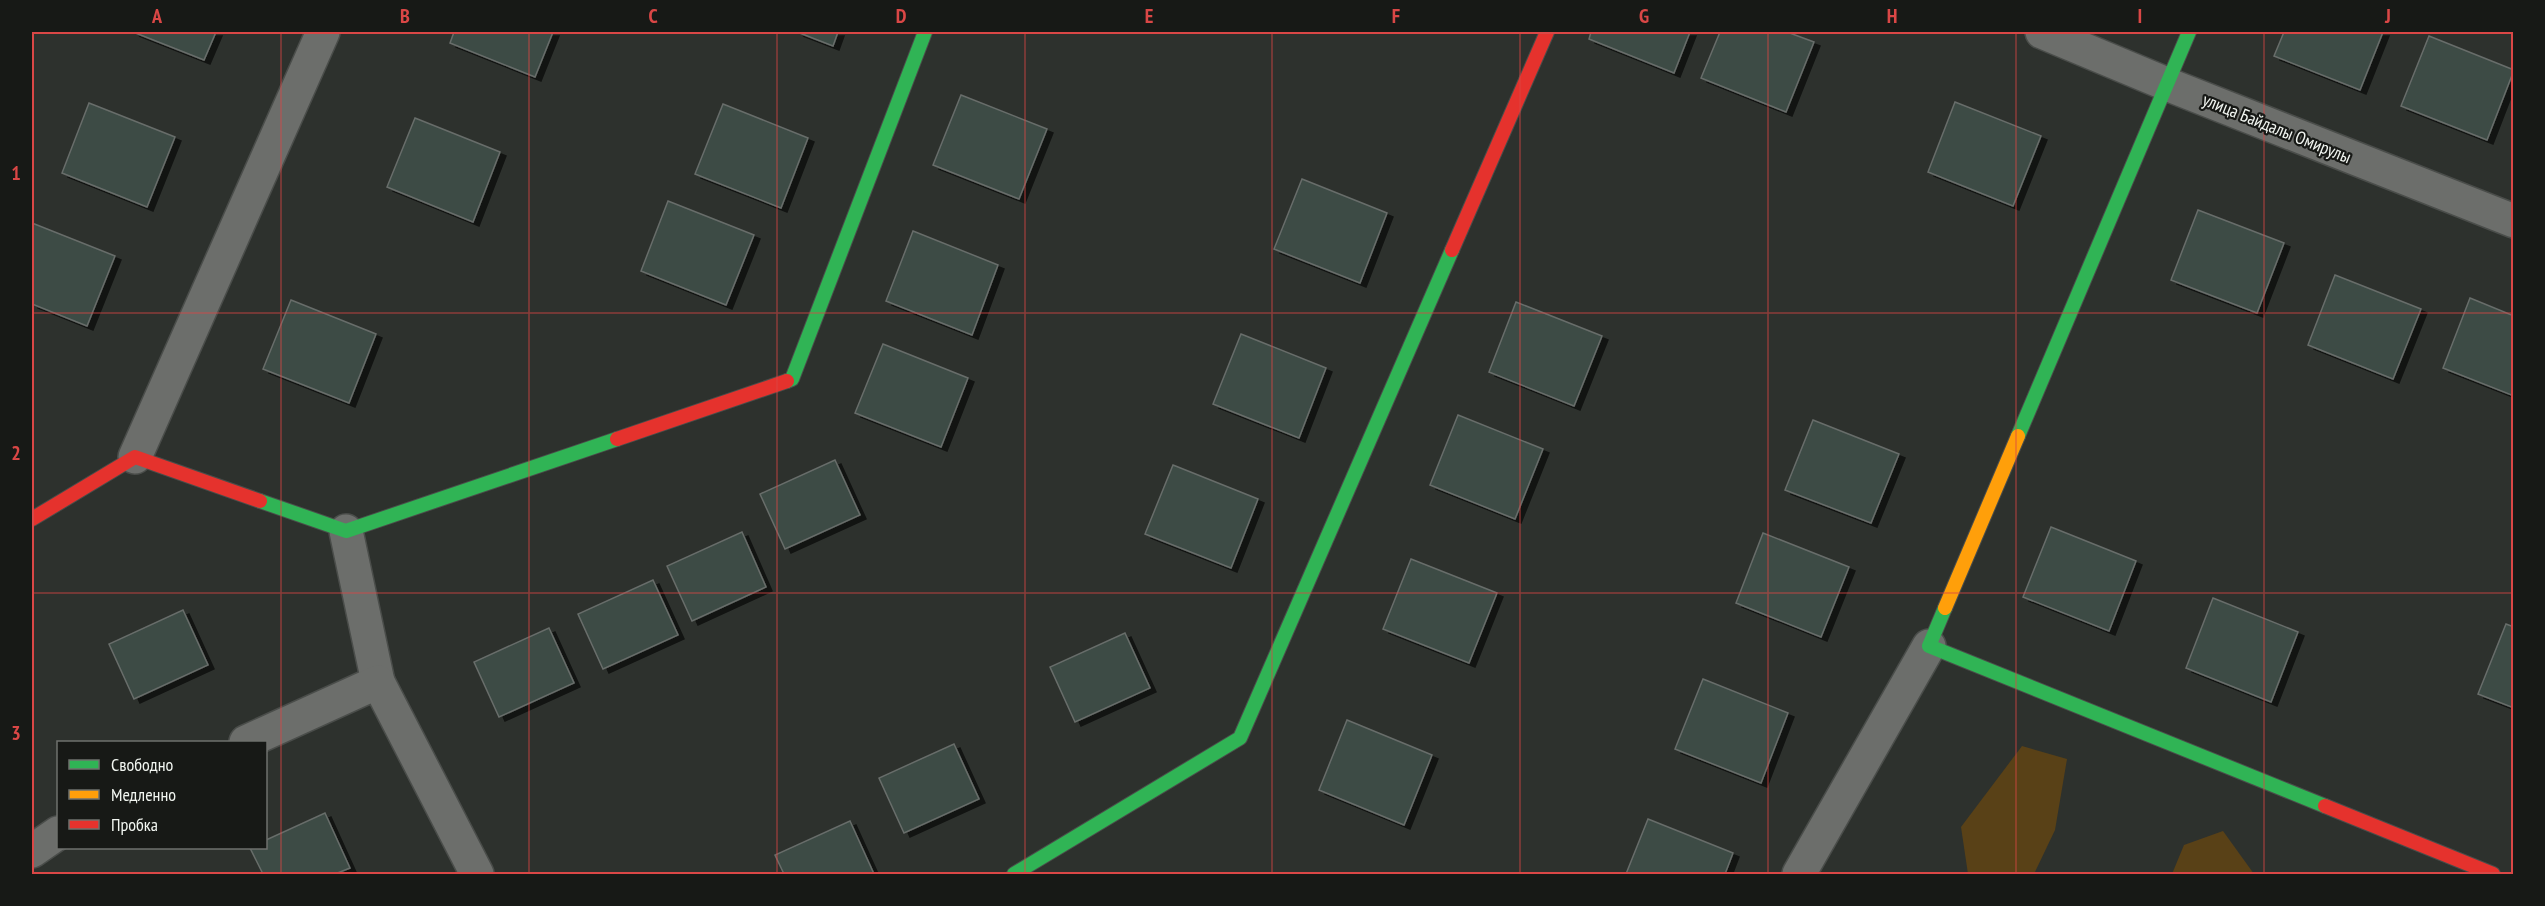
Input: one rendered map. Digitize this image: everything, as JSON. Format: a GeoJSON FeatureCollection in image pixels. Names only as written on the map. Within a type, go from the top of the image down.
{"type":"FeatureCollection","features":[{"type":"Feature","properties":{"kind":"street"},"geometry":{"type":"LineString","coordinates":[[32,519],[135,457],[322,32]]}},
{"type":"Feature","properties":{"kind":"street"},"geometry":{"type":"LineString","coordinates":[[135,457],[346,531],[792,379],[925,32]]}},
{"type":"Feature","properties":{"kind":"street"},"geometry":{"type":"LineString","coordinates":[[1014,874],[1240,738],[1547,32]]}},
{"type":"Feature","properties":{"kind":"street","name":"улица Байдалы Омирулы"},"geometry":{"type":"LineString","coordinates":[[2043,32],[2169,85],[2514,221]]}},
{"type":"Feature","properties":{"kind":"street"},"geometry":{"type":"LineString","coordinates":[[1799,874],[1929,646],[2169,85],[2189,32]]}},
{"type":"Feature","properties":{"kind":"street"},"geometry":{"type":"LineString","coordinates":[[346,531],[378,682],[477,874]]}},
{"type":"Feature","properties":{"kind":"street"},"geometry":{"type":"LineString","coordinates":[[1929,646],[2493,874]]}},
{"type":"Feature","properties":{"kind":"street"},"geometry":{"type":"LineString","coordinates":[[248,741],[378,682]]}},
{"type":"Feature","properties":{"kind":"street"},"geometry":{"type":"LineString","coordinates":[[32,851],[57,834]]}},
{"type":"Feature","properties":{"kind":"shaded area"},"geometry":{"type":"Polygon","coordinates":[[[2022,746],[2067,759],[2055,830],[2034,874],[1968,874],[1961,827],[2022,746]]]}},
{"type":"Feature","properties":{"kind":"shaded area"},"geometry":{"type":"Polygon","coordinates":[[[2223,831],[2254,874],[2172,874],[2184,845],[2223,831]]]}},
{"type":"Feature","properties":{"kind":"building"},"geometry":{"type":"Polygon","coordinates":[[[133,32],[216,32],[204,60],[133,32]]]}},
{"type":"Feature","properties":{"kind":"building"},"geometry":{"type":"Polygon","coordinates":[[[454,32],[553,32],[535,77],[450,43],[454,32]]]}},
{"type":"Feature","properties":{"kind":"building"},"geometry":{"type":"Polygon","coordinates":[[[797,32],[838,32],[833,46],[797,32]]]}},
{"type":"Feature","properties":{"kind":"building"},"geometry":{"type":"Polygon","coordinates":[[[1591,32],[1690,32],[1674,73],[1589,39],[1591,32]]]}},
{"type":"Feature","properties":{"kind":"building"},"geometry":{"type":"Polygon","coordinates":[[[1720,32],[1787,32],[1814,42],[1786,112],[1701,78],[1720,32]]]}},
{"type":"Feature","properties":{"kind":"building"},"geometry":{"type":"Polygon","coordinates":[[[2284,32],[2383,32],[2360,90],[2274,56],[2284,32]]]}},
{"type":"Feature","properties":{"kind":"building"},"geometry":{"type":"Polygon","coordinates":[[[2429,36],[2514,70],[2487,140],[2401,106],[2429,36]]]}},
{"type":"Feature","properties":{"kind":"building"},"geometry":{"type":"Polygon","coordinates":[[[961,95],[1047,129],[1019,199],[933,165],[961,95]]]}},
{"type":"Feature","properties":{"kind":"building"},"geometry":{"type":"Polygon","coordinates":[[[1955,102],[2041,136],[2013,206],[1928,172],[1955,102]]]}},
{"type":"Feature","properties":{"kind":"building"},"geometry":{"type":"Polygon","coordinates":[[[89,103],[175,137],[147,207],[62,173],[89,103]]]}},
{"type":"Feature","properties":{"kind":"building"},"geometry":{"type":"Polygon","coordinates":[[[723,104],[808,138],[781,208],[695,174],[723,104]]]}},
{"type":"Feature","properties":{"kind":"building"},"geometry":{"type":"Polygon","coordinates":[[[415,118],[500,152],[473,222],[387,187],[415,118]]]}},
{"type":"Feature","properties":{"kind":"building"},"geometry":{"type":"Polygon","coordinates":[[[1302,179],[1387,213],[1360,283],[1274,249],[1302,179]]]}},
{"type":"Feature","properties":{"kind":"building"},"geometry":{"type":"Polygon","coordinates":[[[668,201],[754,235],[726,305],[641,271],[668,201]]]}},
{"type":"Feature","properties":{"kind":"building"},"geometry":{"type":"Polygon","coordinates":[[[2198,210],[2284,243],[2257,313],[2171,280],[2198,210]]]}},
{"type":"Feature","properties":{"kind":"building"},"geometry":{"type":"Polygon","coordinates":[[[32,223],[115,256],[87,326],[32,304],[32,223]]]}},
{"type":"Feature","properties":{"kind":"building"},"geometry":{"type":"Polygon","coordinates":[[[913,231],[998,265],[972,335],[886,301],[913,231]]]}},
{"type":"Feature","properties":{"kind":"building"},"geometry":{"type":"Polygon","coordinates":[[[2335,275],[2421,309],[2393,379],[2308,345],[2335,275]]]}},
{"type":"Feature","properties":{"kind":"building"},"geometry":{"type":"Polygon","coordinates":[[[2470,298],[2514,316],[2514,396],[2443,368],[2470,298]]]}},
{"type":"Feature","properties":{"kind":"building"},"geometry":{"type":"Polygon","coordinates":[[[291,300],[376,334],[349,403],[263,369],[291,300]]]}},
{"type":"Feature","properties":{"kind":"building"},"geometry":{"type":"Polygon","coordinates":[[[1516,302],[1602,336],[1574,406],[1489,372],[1516,302]]]}},
{"type":"Feature","properties":{"kind":"building"},"geometry":{"type":"Polygon","coordinates":[[[1241,334],[1326,368],[1299,438],[1213,404],[1241,334]]]}},
{"type":"Feature","properties":{"kind":"building"},"geometry":{"type":"Polygon","coordinates":[[[883,344],[968,378],[941,447],[855,413],[883,344]]]}},
{"type":"Feature","properties":{"kind":"building"},"geometry":{"type":"Polygon","coordinates":[[[1458,415],[1543,449],[1515,519],[1430,485],[1458,415]]]}},
{"type":"Feature","properties":{"kind":"building"},"geometry":{"type":"Polygon","coordinates":[[[1813,420],[1899,454],[1871,523],[1785,490],[1813,420]]]}},
{"type":"Feature","properties":{"kind":"building"},"geometry":{"type":"Polygon","coordinates":[[[835,460],[860,515],[785,549],[760,494],[835,460]]]}},
{"type":"Feature","properties":{"kind":"building"},"geometry":{"type":"Polygon","coordinates":[[[1173,465],[1258,499],[1231,568],[1145,534],[1173,465]]]}},
{"type":"Feature","properties":{"kind":"building"},"geometry":{"type":"Polygon","coordinates":[[[2051,527],[2136,561],[2109,631],[2023,597],[2051,527]]]}},
{"type":"Feature","properties":{"kind":"building"},"geometry":{"type":"Polygon","coordinates":[[[742,532],[766,587],[692,621],[667,566],[742,532]]]}},
{"type":"Feature","properties":{"kind":"building"},"geometry":{"type":"Polygon","coordinates":[[[1763,533],[1849,567],[1821,637],[1736,603],[1763,533]]]}},
{"type":"Feature","properties":{"kind":"building"},"geometry":{"type":"Polygon","coordinates":[[[1411,559],[1497,593],[1469,663],[1383,629],[1411,559]]]}},
{"type":"Feature","properties":{"kind":"building"},"geometry":{"type":"Polygon","coordinates":[[[653,580],[678,635],[603,669],[578,614],[653,580]]]}},
{"type":"Feature","properties":{"kind":"building"},"geometry":{"type":"Polygon","coordinates":[[[2213,598],[2298,632],[2271,702],[2186,668],[2213,598]]]}},
{"type":"Feature","properties":{"kind":"building"},"geometry":{"type":"Polygon","coordinates":[[[183,610],[208,665],[134,699],[109,644],[183,610]]]}},
{"type":"Feature","properties":{"kind":"building"},"geometry":{"type":"Polygon","coordinates":[[[2506,624],[2514,627],[2514,708],[2478,694],[2506,624]]]}},
{"type":"Feature","properties":{"kind":"building"},"geometry":{"type":"Polygon","coordinates":[[[549,628],[574,683],[499,717],[474,662],[549,628]]]}},
{"type":"Feature","properties":{"kind":"building"},"geometry":{"type":"Polygon","coordinates":[[[1125,633],[1150,688],[1075,722],[1050,667],[1125,633]]]}},
{"type":"Feature","properties":{"kind":"building"},"geometry":{"type":"Polygon","coordinates":[[[1703,679],[1788,713],[1761,783],[1675,749],[1703,679]]]}},
{"type":"Feature","properties":{"kind":"building"},"geometry":{"type":"Polygon","coordinates":[[[1347,720],[1432,755],[1404,825],[1319,790],[1347,720]]]}},
{"type":"Feature","properties":{"kind":"building"},"geometry":{"type":"Polygon","coordinates":[[[954,744],[979,799],[904,833],[879,778],[954,744]]]}},
{"type":"Feature","properties":{"kind":"building"},"geometry":{"type":"Polygon","coordinates":[[[325,813],[350,868],[335,874],[263,874],[250,849],[267,849],[267,840],[325,813]]]}},
{"type":"Feature","properties":{"kind":"building"},"geometry":{"type":"Polygon","coordinates":[[[1648,819],[1733,853],[1725,874],[1626,874],[1648,819]]]}},
{"type":"Feature","properties":{"kind":"building"},"geometry":{"type":"Polygon","coordinates":[[[850,821],[874,874],[784,874],[775,855],[850,821]]]}},
{"type":"Feature","properties":{"kind":"traffic: fast"},"geometry":{"type":"LineString","coordinates":[[787,381],[792,379],[925,32]]}},
{"type":"Feature","properties":{"kind":"traffic: fast"},"geometry":{"type":"LineString","coordinates":[[2018,436],[2189,32]]}},
{"type":"Feature","properties":{"kind":"traffic: fast"},"geometry":{"type":"LineString","coordinates":[[1014,874],[1240,738],[1452,250]]}},
{"type":"Feature","properties":{"kind":"traffic: fast"},"geometry":{"type":"LineString","coordinates":[[260,501],[346,531],[617,439]]}},
{"type":"Feature","properties":{"kind":"traffic: fast"},"geometry":{"type":"LineString","coordinates":[[1945,608],[1929,646],[2325,806]]}},
{"type":"Feature","properties":{"kind":"traffic: slow"},"geometry":{"type":"LineString","coordinates":[[1945,608],[2018,436]]}},
{"type":"Feature","properties":{"kind":"traffic: jam"},"geometry":{"type":"LineString","coordinates":[[1452,250],[1547,32]]}},
{"type":"Feature","properties":{"kind":"traffic: jam"},"geometry":{"type":"LineString","coordinates":[[617,439],[787,381]]}},
{"type":"Feature","properties":{"kind":"traffic: jam"},"geometry":{"type":"LineString","coordinates":[[32,519],[135,457],[260,501]]}},
{"type":"Feature","properties":{"kind":"traffic: jam"},"geometry":{"type":"LineString","coordinates":[[2325,806],[2493,874]]}}]}
